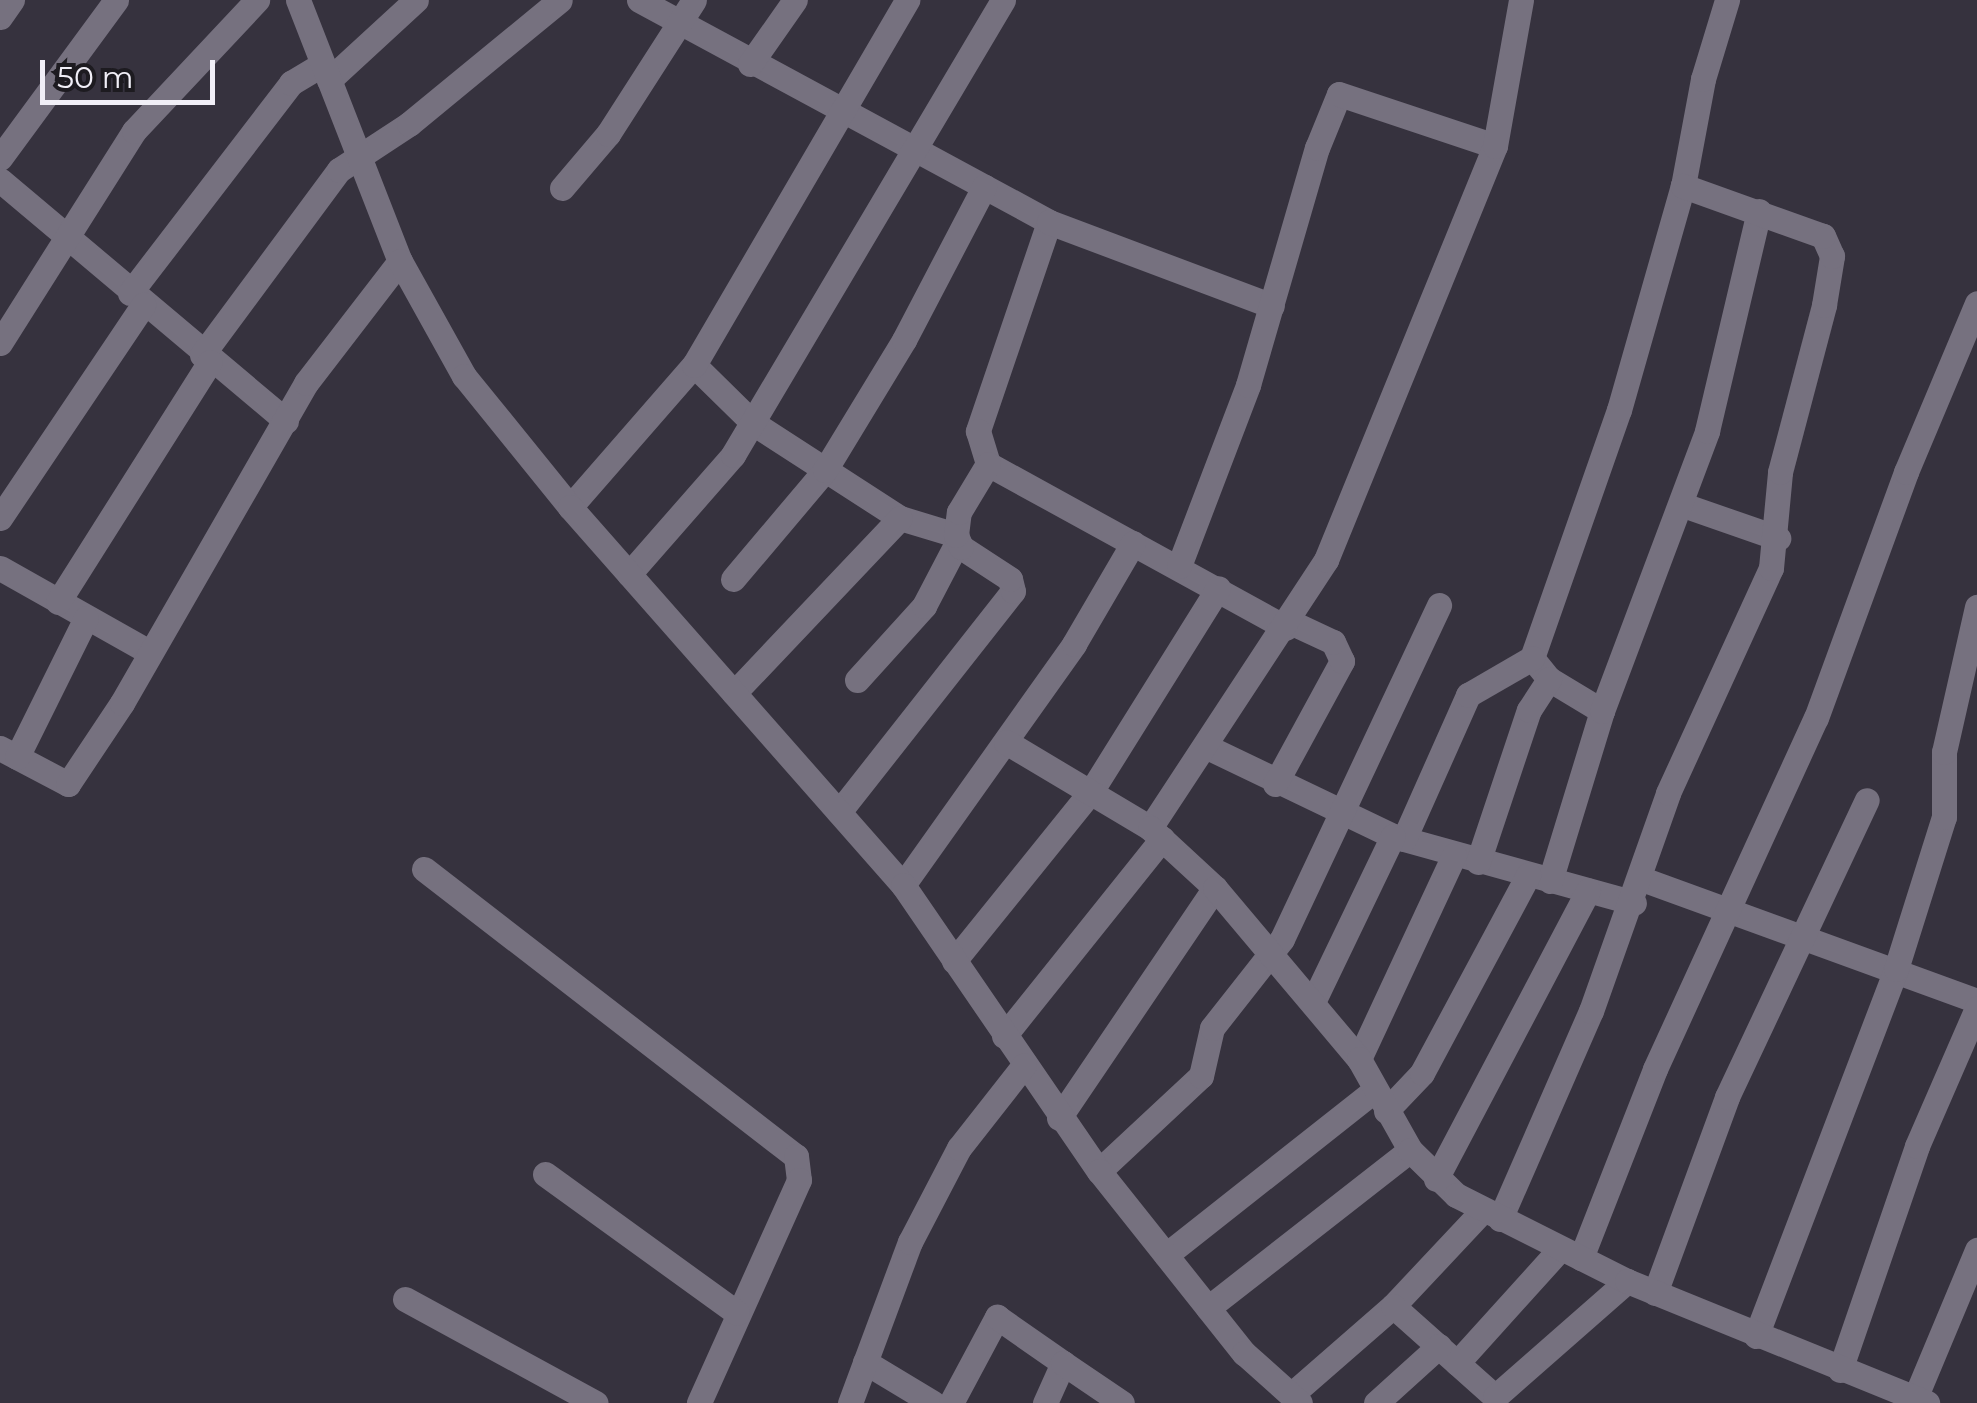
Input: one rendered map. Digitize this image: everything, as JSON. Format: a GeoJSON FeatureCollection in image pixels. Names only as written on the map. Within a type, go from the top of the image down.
{"type":"FeatureCollection","features":[{"type":"Feature","properties":{"kind":"street"},"geometry":{"type":"LineString","coordinates":[[0,17],[12,0]]}},
{"type":"Feature","properties":{"kind":"street"},"geometry":{"type":"LineString","coordinates":[[116,0],[1,178],[136,300],[286,421]]}},
{"type":"Feature","properties":{"kind":"street"},"geometry":{"type":"LineString","coordinates":[[0,343],[134,131],[258,0]]}},
{"type":"Feature","properties":{"kind":"street"},"geometry":{"type":"LineString","coordinates":[[298,0],[400,261],[464,376],[570,507],[903,885],[1059,1118],[1099,1171],[1208,1308],[1296,1399],[1491,1214],[1638,891],[1668,793],[1766,584],[1778,538],[1780,472],[1832,256],[1816,230],[1683,186]]}},
{"type":"Feature","properties":{"kind":"street"},"geometry":{"type":"LineString","coordinates":[[0,518],[136,300],[291,82],[326,72],[416,0]]}},
{"type":"Feature","properties":{"kind":"street"},"geometry":{"type":"LineString","coordinates":[[58,602],[206,358],[339,170],[560,0]]}},
{"type":"Feature","properties":{"kind":"street"},"geometry":{"type":"LineString","coordinates":[[639,0],[838,112],[1049,222],[1272,306]]}},
{"type":"Feature","properties":{"kind":"street"},"geometry":{"type":"LineString","coordinates":[[562,188],[608,134],[694,0]]}},
{"type":"Feature","properties":{"kind":"street"},"geometry":{"type":"LineString","coordinates":[[750,64],[795,0]]}},
{"type":"Feature","properties":{"kind":"street"},"geometry":{"type":"LineString","coordinates":[[570,507],[694,364],[907,0]]}},
{"type":"Feature","properties":{"kind":"street"},"geometry":{"type":"LineString","coordinates":[[629,574],[733,456],[1003,0]]}},
{"type":"Feature","properties":{"kind":"street"},"geometry":{"type":"LineString","coordinates":[[1004,1036],[1156,833],[1204,746],[1288,625],[1326,560],[1495,146],[1521,0]]}},
{"type":"Feature","properties":{"kind":"street"},"geometry":{"type":"LineString","coordinates":[[1313,1002],[1468,695],[1532,658],[1619,410],[1683,186],[1702,79],[1727,0]]}},
{"type":"Feature","properties":{"kind":"street"},"geometry":{"type":"LineString","coordinates":[[1179,566],[1272,306],[1317,148],[1340,94],[1495,146]]}},
{"type":"Feature","properties":{"kind":"street"},"geometry":{"type":"LineString","coordinates":[[733,579],[825,470],[904,340],[984,187]]}},
{"type":"Feature","properties":{"kind":"street"},"geometry":{"type":"LineString","coordinates":[[1166,1255],[1422,1073],[1539,878],[1683,505],[1718,391],[1759,211]]}},
{"type":"Feature","properties":{"kind":"street"},"geometry":{"type":"LineString","coordinates":[[1049,222],[1039,267],[978,431],[988,464],[1288,625],[1333,642],[1342,661],[1275,784]]}},
{"type":"Feature","properties":{"kind":"street"},"geometry":{"type":"LineString","coordinates":[[86,618],[8,753],[68,784],[306,383],[400,261]]}},
{"type":"Feature","properties":{"kind":"street"},"geometry":{"type":"LineString","coordinates":[[1376,1403],[1448,1354],[1571,1254],[1816,718],[1906,472],[1977,303]]}},
{"type":"Feature","properties":{"kind":"street"},"geometry":{"type":"LineString","coordinates":[[694,364],[753,423],[900,518],[957,538],[1010,579],[1013,591],[940,691],[839,812]]}},
{"type":"Feature","properties":{"kind":"street"},"geometry":{"type":"LineString","coordinates":[[857,680],[924,606],[957,538],[959,512],[988,464]]}},
{"type":"Feature","properties":{"kind":"street"},"geometry":{"type":"LineString","coordinates":[[1683,505],[1778,538]]}},
{"type":"Feature","properties":{"kind":"street"},"geometry":{"type":"LineString","coordinates":[[734,693],[900,518]]}},
{"type":"Feature","properties":{"kind":"street"},"geometry":{"type":"LineString","coordinates":[[903,885],[1006,742],[1133,543]]}},
{"type":"Feature","properties":{"kind":"street"},"geometry":{"type":"LineString","coordinates":[[4,579],[58,602],[149,652]]}},
{"type":"Feature","properties":{"kind":"street"},"geometry":{"type":"LineString","coordinates":[[954,961],[1092,790],[1218,588]]}},
{"type":"Feature","properties":{"kind":"street"},"geometry":{"type":"LineString","coordinates":[[1099,1171],[1201,1076],[1212,1028],[1270,949],[1282,939],[1439,605]]}},
{"type":"Feature","properties":{"kind":"street"},"geometry":{"type":"LineString","coordinates":[[1756,1336],[1896,969],[1944,818],[1944,752],[1977,607]]}},
{"type":"Feature","properties":{"kind":"street"},"geometry":{"type":"LineString","coordinates":[[1532,658],[1549,679],[1602,711]]}},
{"type":"Feature","properties":{"kind":"street"},"geometry":{"type":"LineString","coordinates":[[1359,1059],[1466,858],[1529,710],[1549,679]]}},
{"type":"Feature","properties":{"kind":"street"},"geometry":{"type":"LineString","coordinates":[[1006,742],[1092,790],[1156,833],[1215,888],[1359,1059],[1410,1150],[1436,1178],[1491,1214],[1626,1282],[1919,1402],[1977,1250]]}},
{"type":"Feature","properties":{"kind":"street"},"geometry":{"type":"LineString","coordinates":[[1204,746],[1338,814],[1398,838],[1588,891],[1638,891],[1804,936],[1977,1004],[1917,1146],[1840,1370]]}},
{"type":"Feature","properties":{"kind":"street"},"geometry":{"type":"LineString","coordinates":[[1655,1293],[1727,1097],[1866,800]]}},
{"type":"Feature","properties":{"kind":"street"},"geometry":{"type":"LineString","coordinates":[[424,869],[791,1147],[799,1180],[699,1403]]}},
{"type":"Feature","properties":{"kind":"street"},"geometry":{"type":"LineString","coordinates":[[1059,1118],[1215,888]]}},
{"type":"Feature","properties":{"kind":"street"},"geometry":{"type":"LineString","coordinates":[[1436,1178],[1588,891]]}},
{"type":"Feature","properties":{"kind":"street"},"geometry":{"type":"LineString","coordinates":[[850,1403],[910,1242],[959,1148],[1024,1064]]}},
{"type":"Feature","properties":{"kind":"street"},"geometry":{"type":"LineString","coordinates":[[1208,1308],[1410,1150]]}},
{"type":"Feature","properties":{"kind":"street"},"geometry":{"type":"LineString","coordinates":[[545,1174],[659,1263],[737,1313]]}},
{"type":"Feature","properties":{"kind":"street"},"geometry":{"type":"LineString","coordinates":[[1393,1306],[1448,1354],[1491,1400],[1626,1282]]}},
{"type":"Feature","properties":{"kind":"street"},"geometry":{"type":"LineString","coordinates":[[405,1299],[596,1403]]}},
{"type":"Feature","properties":{"kind":"street"},"geometry":{"type":"LineString","coordinates":[[952,1403],[998,1317],[1122,1403]]}},
{"type":"Feature","properties":{"kind":"street"},"geometry":{"type":"LineString","coordinates":[[865,1362],[933,1403]]}},
{"type":"Feature","properties":{"kind":"street"},"geometry":{"type":"LineString","coordinates":[[1045,1403],[1063,1363]]}}]}
